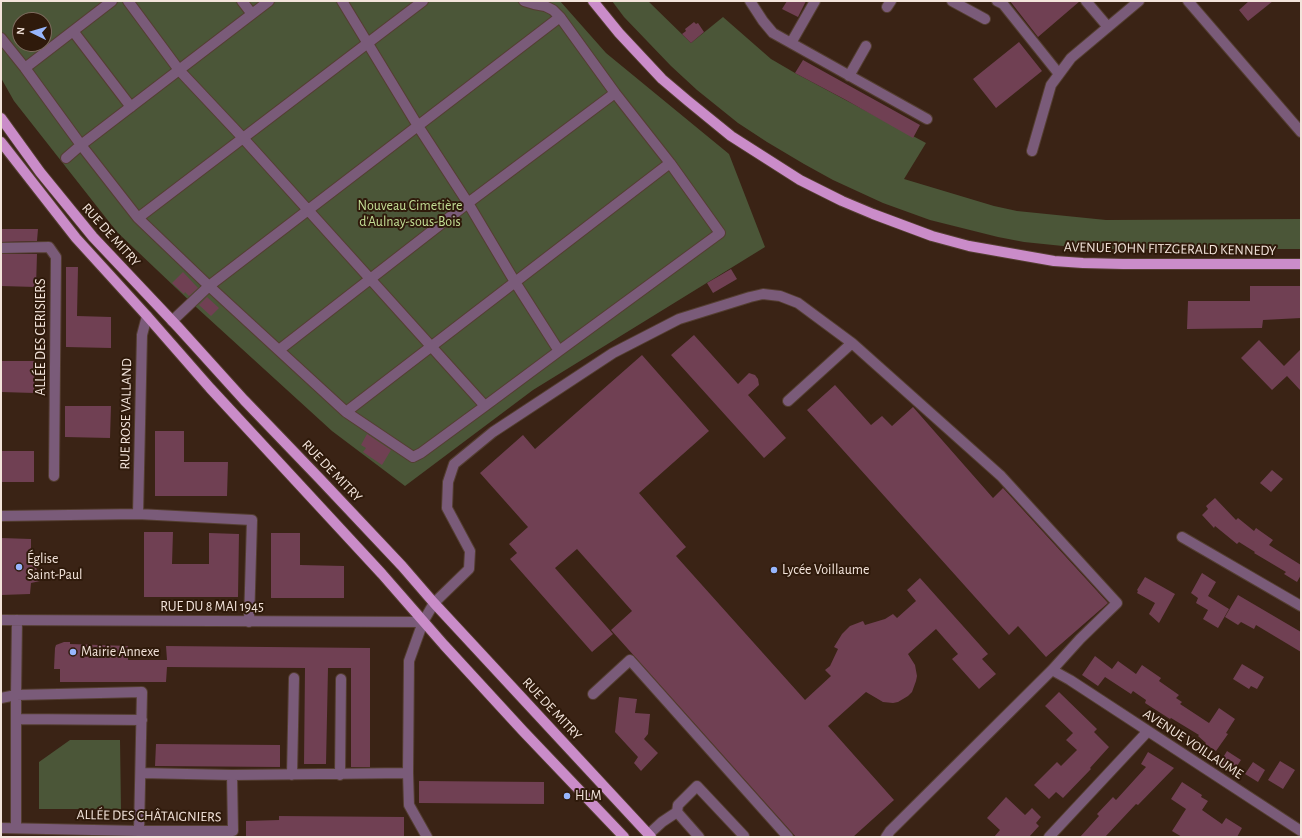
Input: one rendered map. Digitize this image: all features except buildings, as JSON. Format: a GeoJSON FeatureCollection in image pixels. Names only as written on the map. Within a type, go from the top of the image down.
{"type":"FeatureCollection","features":[{"type":"Feature","properties":{"kind":"main road","name":"AVENUE JOHN FITZGERALD KENNEDY"},"geometry":{"type":"LineString","coordinates":[[593,1],[619,33],[662,79],[731,136],[800,180],[842,201],[932,236],[969,246],[1054,261],[1123,264],[1301,264]]}},
{"type":"Feature","properties":{"kind":"main road","name":"RUE DE MITRY"},"geometry":{"type":"LineString","coordinates":[[1,118],[40,172],[93,237],[244,400],[402,566],[434,603],[650,836]]}},
{"type":"Feature","properties":{"kind":"main road","name":"RUE DE MITRY"},"geometry":{"type":"LineString","coordinates":[[1,142],[76,238],[210,388],[382,574],[423,622],[523,731],[624,837]]}},
{"type":"Feature","properties":{"kind":"street"},"geometry":{"type":"LineString","coordinates":[[25,68],[112,1]]}},
{"type":"Feature","properties":{"kind":"street"},"geometry":{"type":"LineString","coordinates":[[128,1],[179,70],[486,406]]}},
{"type":"Feature","properties":{"kind":"street"},"geometry":{"type":"LineString","coordinates":[[242,1],[252,14]]}},
{"type":"Feature","properties":{"kind":"street"},"geometry":{"type":"LineString","coordinates":[[66,158],[269,1]]}},
{"type":"Feature","properties":{"kind":"street"},"geometry":{"type":"LineString","coordinates":[[342,1],[418,126],[468,203],[515,282],[559,351]]}},
{"type":"Feature","properties":{"kind":"street"},"geometry":{"type":"LineString","coordinates":[[138,218],[423,1]]}},
{"type":"Feature","properties":{"kind":"street"},"geometry":{"type":"LineString","coordinates":[[1,38],[138,218],[209,286],[346,412],[413,457],[421,453],[486,406],[720,233],[670,163],[615,93],[560,18],[553,10],[545,6],[524,1]]}},
{"type":"Feature","properties":{"kind":"street"},"geometry":{"type":"LineString","coordinates":[[750,1],[773,33],[927,119]]}},
{"type":"Feature","properties":{"kind":"street"},"geometry":{"type":"LineString","coordinates":[[791,43],[815,1]]}},
{"type":"Feature","properties":{"kind":"street"},"geometry":{"type":"LineString","coordinates":[[952,1],[985,19]]}},
{"type":"Feature","properties":{"kind":"street"},"geometry":{"type":"LineString","coordinates":[[997,1],[1003,4],[1059,74]]}},
{"type":"Feature","properties":{"kind":"street"},"geometry":{"type":"LineString","coordinates":[[1086,1],[1108,27]]}},
{"type":"Feature","properties":{"kind":"street"},"geometry":{"type":"LineString","coordinates":[[1032,150],[1051,85],[1071,58],[1139,1]]}},
{"type":"Feature","properties":{"kind":"street"},"geometry":{"type":"LineString","coordinates":[[1188,1],[1301,132]]}},
{"type":"Feature","properties":{"kind":"street"},"geometry":{"type":"LineString","coordinates":[[172,321],[209,286],[560,18]]}},
{"type":"Feature","properties":{"kind":"street"},"geometry":{"type":"LineString","coordinates":[[73,31],[131,107]]}},
{"type":"Feature","properties":{"kind":"street"},"geometry":{"type":"LineString","coordinates":[[849,76],[866,46]]}},
{"type":"Feature","properties":{"kind":"street"},"geometry":{"type":"LineString","coordinates":[[278,350],[468,203],[615,93]]}},
{"type":"Feature","properties":{"kind":"street"},"geometry":{"type":"LineString","coordinates":[[346,412],[670,163]]}},
{"type":"Feature","properties":{"kind":"street","name":"ALLÉE DES CERISIERS"},"geometry":{"type":"LineString","coordinates":[[1,248],[49,247],[56,257],[54,476]]}},
{"type":"Feature","properties":{"kind":"street"},"geometry":{"type":"LineString","coordinates":[[427,837],[410,805],[408,773],[409,661],[423,622],[434,603],[469,569],[470,551],[447,508],[448,482],[454,464],[493,432],[613,353],[679,319],[763,294],[780,296],[798,303],[852,343],[1001,476],[1117,603],[1052,670],[890,831],[886,837]]}},
{"type":"Feature","properties":{"kind":"street","name":"RUE ROSE VALLAND"},"geometry":{"type":"LineString","coordinates":[[138,514],[142,335],[147,316]]}},
{"type":"Feature","properties":{"kind":"street"},"geometry":{"type":"LineString","coordinates":[[788,401],[852,343]]}},
{"type":"Feature","properties":{"kind":"street"},"geometry":{"type":"LineString","coordinates":[[1,516],[138,514],[252,520],[249,622]]}},
{"type":"Feature","properties":{"kind":"street"},"geometry":{"type":"LineString","coordinates":[[1182,537],[1301,606]]}},
{"type":"Feature","properties":{"kind":"street","name":"RUE DU 8 MAI 1945"},"geometry":{"type":"LineString","coordinates":[[1,620],[423,622]]}},
{"type":"Feature","properties":{"kind":"street"},"geometry":{"type":"LineString","coordinates":[[16,828],[17,620]]}},
{"type":"Feature","properties":{"kind":"street"},"geometry":{"type":"LineString","coordinates":[[593,694],[630,660],[788,837]]}},
{"type":"Feature","properties":{"kind":"street","name":"AVENUE VOILLAUME"},"geometry":{"type":"LineString","coordinates":[[1052,670],[1070,680],[1301,832]]}},
{"type":"Feature","properties":{"kind":"street"},"geometry":{"type":"LineString","coordinates":[[292,775],[294,678]]}},
{"type":"Feature","properties":{"kind":"street"},"geometry":{"type":"LineString","coordinates":[[340,775],[341,679]]}},
{"type":"Feature","properties":{"kind":"street"},"geometry":{"type":"LineString","coordinates":[[1,698],[16,695],[142,692],[139,831]]}},
{"type":"Feature","properties":{"kind":"street"},"geometry":{"type":"LineString","coordinates":[[16,718],[142,720]]}},
{"type":"Feature","properties":{"kind":"street"},"geometry":{"type":"LineString","coordinates":[[1049,837],[1148,732]]}},
{"type":"Feature","properties":{"kind":"street"},"geometry":{"type":"LineString","coordinates":[[141,773],[340,775],[408,773]]}},
{"type":"Feature","properties":{"kind":"street","name":"ALLÉE DES CHÂTAIGNIERS"},"geometry":{"type":"LineString","coordinates":[[1,828],[232,834],[232,775]]}},
{"type":"Feature","properties":{"kind":"street"},"geometry":{"type":"LineString","coordinates":[[650,836],[662,822],[677,812],[678,805],[697,786],[744,836]]}},
{"type":"Feature","properties":{"kind":"street"},"geometry":{"type":"LineString","coordinates":[[677,812],[700,837]]}},
{"type":"Feature","properties":{"kind":"street"},"geometry":{"type":"LineString","coordinates":[[1297,837],[1301,832]]}},
{"type":"Feature","properties":{"kind":"green space","name":"Nouveau Cimetière d'Aulnay-sous-Bois"},"geometry":{"type":"Polygon","coordinates":[[[1,1],[560,1],[606,53],[729,154],[765,247],[533,390],[405,486],[332,431],[196,307],[117,232],[14,101],[1,78],[1,1]]]}},
{"type":"Feature","properties":{"kind":"green space"},"geometry":{"type":"Polygon","coordinates":[[[612,1],[648,1],[691,43],[723,17],[771,59],[926,143],[904,179],[994,206],[1017,211],[1106,220],[1301,219],[1301,249],[1092,249],[1024,242],[930,220],[883,203],[833,180],[767,142],[738,123],[697,90],[671,66],[624,17],[612,1]]]}},
{"type":"Feature","properties":{"kind":"green space"},"geometry":{"type":"Polygon","coordinates":[[[70,740],[120,740],[121,809],[39,809],[39,762],[70,740]]]}},
{"type":"Feature","properties":{"kind":"place","name":"Église Saint-Paul"},"geometry":{"type":"Point","coordinates":[19,567]}},
{"type":"Feature","properties":{"kind":"place","name":"Lycée Voillaume"},"geometry":{"type":"Point","coordinates":[774,570]}},
{"type":"Feature","properties":{"kind":"place","name":"Mairie Annexe"},"geometry":{"type":"Point","coordinates":[73,652]}},
{"type":"Feature","properties":{"kind":"place","name":"HLM"},"geometry":{"type":"Point","coordinates":[567,796]}}]}
